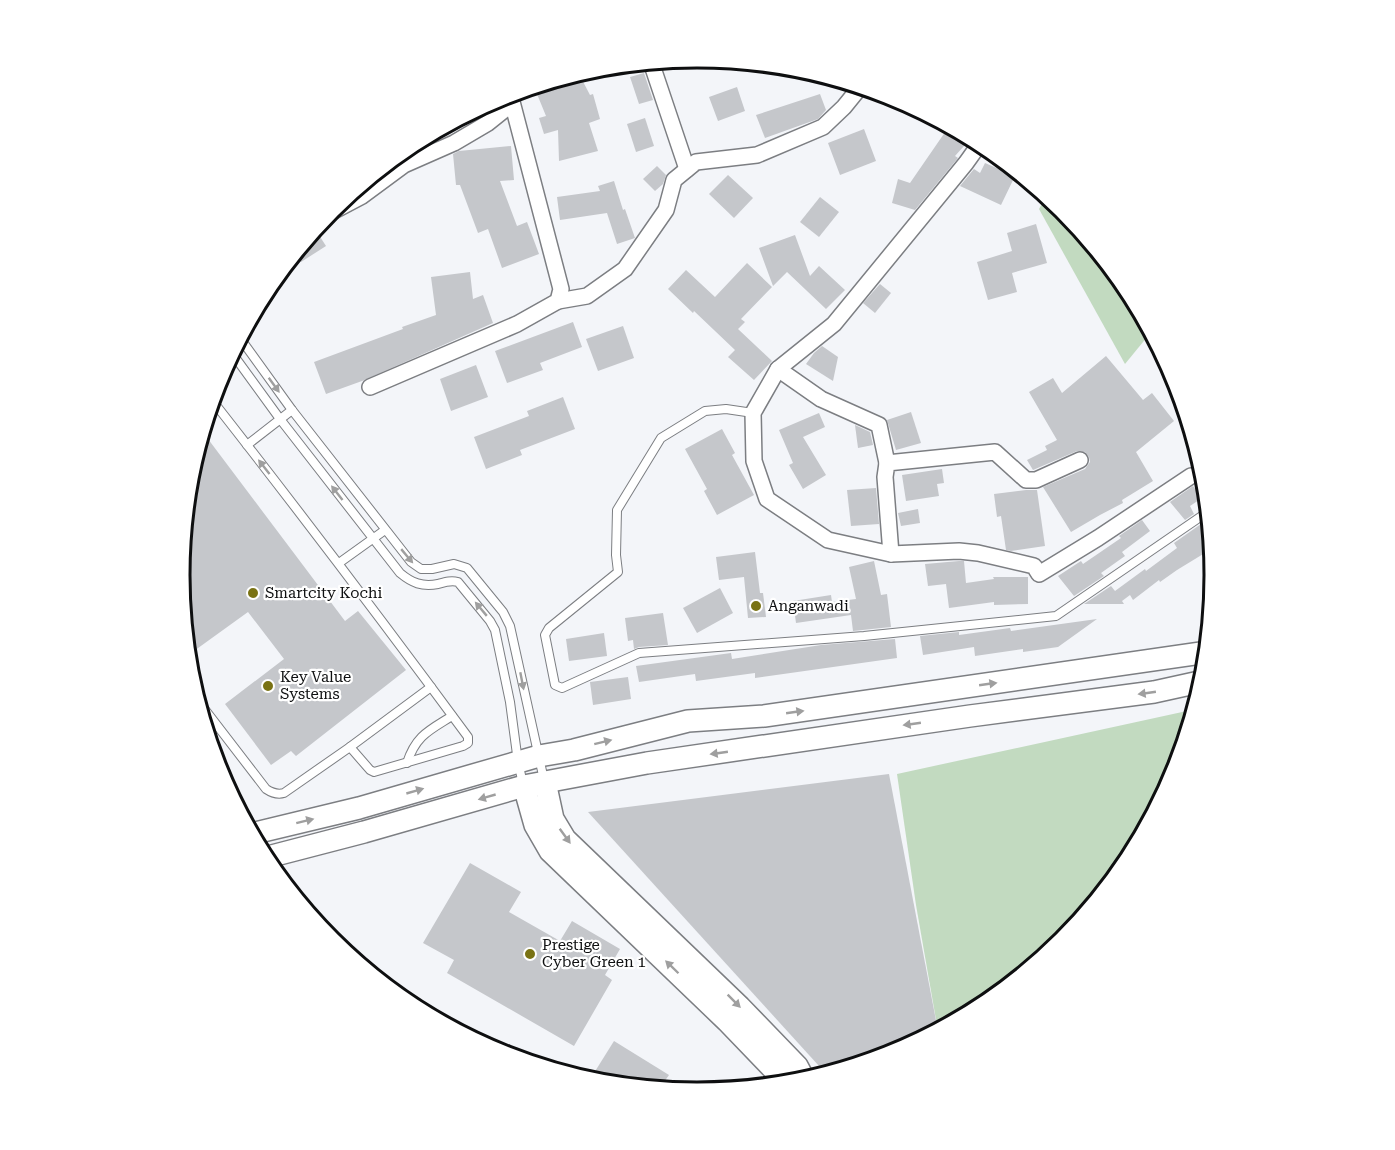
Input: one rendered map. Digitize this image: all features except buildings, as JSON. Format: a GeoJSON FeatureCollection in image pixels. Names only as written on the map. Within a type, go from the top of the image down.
{"type":"FeatureCollection","features":[{"type":"Feature","properties":{"kind":"street"},"geometry":{"type":"LineString","coordinates":[[654,70],[687,169]]}},
{"type":"Feature","properties":{"kind":"street"},"geometry":{"type":"LineString","coordinates":[[370,387],[517,324],[558,301],[587,296],[625,269],[666,210],[674,180],[696,162],[757,154],[823,127],[856,93]]}},
{"type":"Feature","properties":{"kind":"street"},"geometry":{"type":"LineString","coordinates":[[514,102],[561,289],[558,301]]}},
{"type":"Feature","properties":{"kind":"street"},"geometry":{"type":"LineString","coordinates":[[357,199],[405,165],[454,143],[488,123],[503,111],[506,105]]}},
{"type":"Feature","properties":{"kind":"street"},"geometry":{"type":"LineString","coordinates":[[975,150],[834,324],[778,369],[753,413],[754,461],[767,499],[828,540],[891,554],[978,553],[1034,566],[1039,574],[1191,476]]}},
{"type":"Feature","properties":{"kind":"street"},"geometry":{"type":"LineString","coordinates":[[778,369],[821,399],[879,425],[887,463],[885,477],[891,554]]}},
{"type":"Feature","properties":{"kind":"street"},"geometry":{"type":"LineString","coordinates":[[887,463],[995,452],[1026,480],[1036,480],[1080,460]]}},
{"type":"Feature","properties":{"kind":"street"},"geometry":{"type":"LineString","coordinates":[[260,832],[359,808],[539,756],[574,750],[688,721],[764,716],[1199,653]]}},
{"type":"Feature","properties":{"kind":"street"},"geometry":{"type":"LineString","coordinates":[[275,855],[545,782],[647,763],[1154,692],[1193,683]]}},
{"type":"Feature","properties":{"kind":"street"},"geometry":{"type":"LineString","coordinates":[[545,782],[553,819],[565,839],[705,986],[780,1076]]}},
{"type":"Feature","properties":{"kind":"street"},"geometry":{"type":"LineString","coordinates":[[524,786],[535,825],[550,851],[797,1066],[800,1072]]}},
{"type":"Feature","properties":{"kind":"lane"},"geometry":{"type":"LineString","coordinates":[[245,345],[292,410],[411,562],[421,569],[454,564],[467,568],[503,612],[510,626],[545,782]]}},
{"type":"Feature","properties":{"kind":"lane"},"geometry":{"type":"LineString","coordinates":[[238,361],[400,573],[409,581],[417,584],[434,585],[453,580],[458,582],[493,626],[510,702],[518,762],[524,786]]}},
{"type":"Feature","properties":{"kind":"lane"},"geometry":{"type":"LineString","coordinates":[[218,408],[339,563],[468,737],[468,743],[463,746],[374,772],[351,747]]}},
{"type":"Feature","properties":{"kind":"lane"},"geometry":{"type":"LineString","coordinates":[[753,413],[726,409],[705,411],[661,438],[617,510],[618,572],[549,628],[545,634],[555,685],[562,688],[639,653],[864,636],[1056,616],[1202,516]]}},
{"type":"Feature","properties":{"kind":"lane"},"geometry":{"type":"LineString","coordinates":[[247,445],[292,410]]}},
{"type":"Feature","properties":{"kind":"lane"},"geometry":{"type":"LineString","coordinates":[[339,563],[385,530]]}},
{"type":"Feature","properties":{"kind":"lane"},"geometry":{"type":"LineString","coordinates":[[210,717],[266,789],[279,795],[351,747],[431,687]]}},
{"type":"Feature","properties":{"kind":"lane"},"geometry":{"type":"LineString","coordinates":[[407,763],[416,742],[452,716]]}},
{"type":"Feature","properties":{"kind":"green space"},"geometry":{"type":"Polygon","coordinates":[[[1042,203],[1079,240],[1100,266],[1137,321],[1146,338],[1125,364],[1039,209],[1042,203]]]}},
{"type":"Feature","properties":{"kind":"green space"},"geometry":{"type":"Polygon","coordinates":[[[1186,711],[1153,799],[1137,829],[1100,884],[1079,910],[1032,957],[979,997],[937,1022],[916,905],[897,774],[1186,711]]]}},
{"type":"Feature","properties":{"kind":"place","name":"Smartcity Kochi"},"geometry":{"type":"Point","coordinates":[253,593]}},
{"type":"Feature","properties":{"kind":"place","name":"Anganwadi"},"geometry":{"type":"Point","coordinates":[756,606]}},
{"type":"Feature","properties":{"kind":"place","name":"Key Value Systems"},"geometry":{"type":"Point","coordinates":[268,686]}},
{"type":"Feature","properties":{"kind":"place","name":"Prestige Cyber Green 1"},"geometry":{"type":"Point","coordinates":[530,954]}}]}
